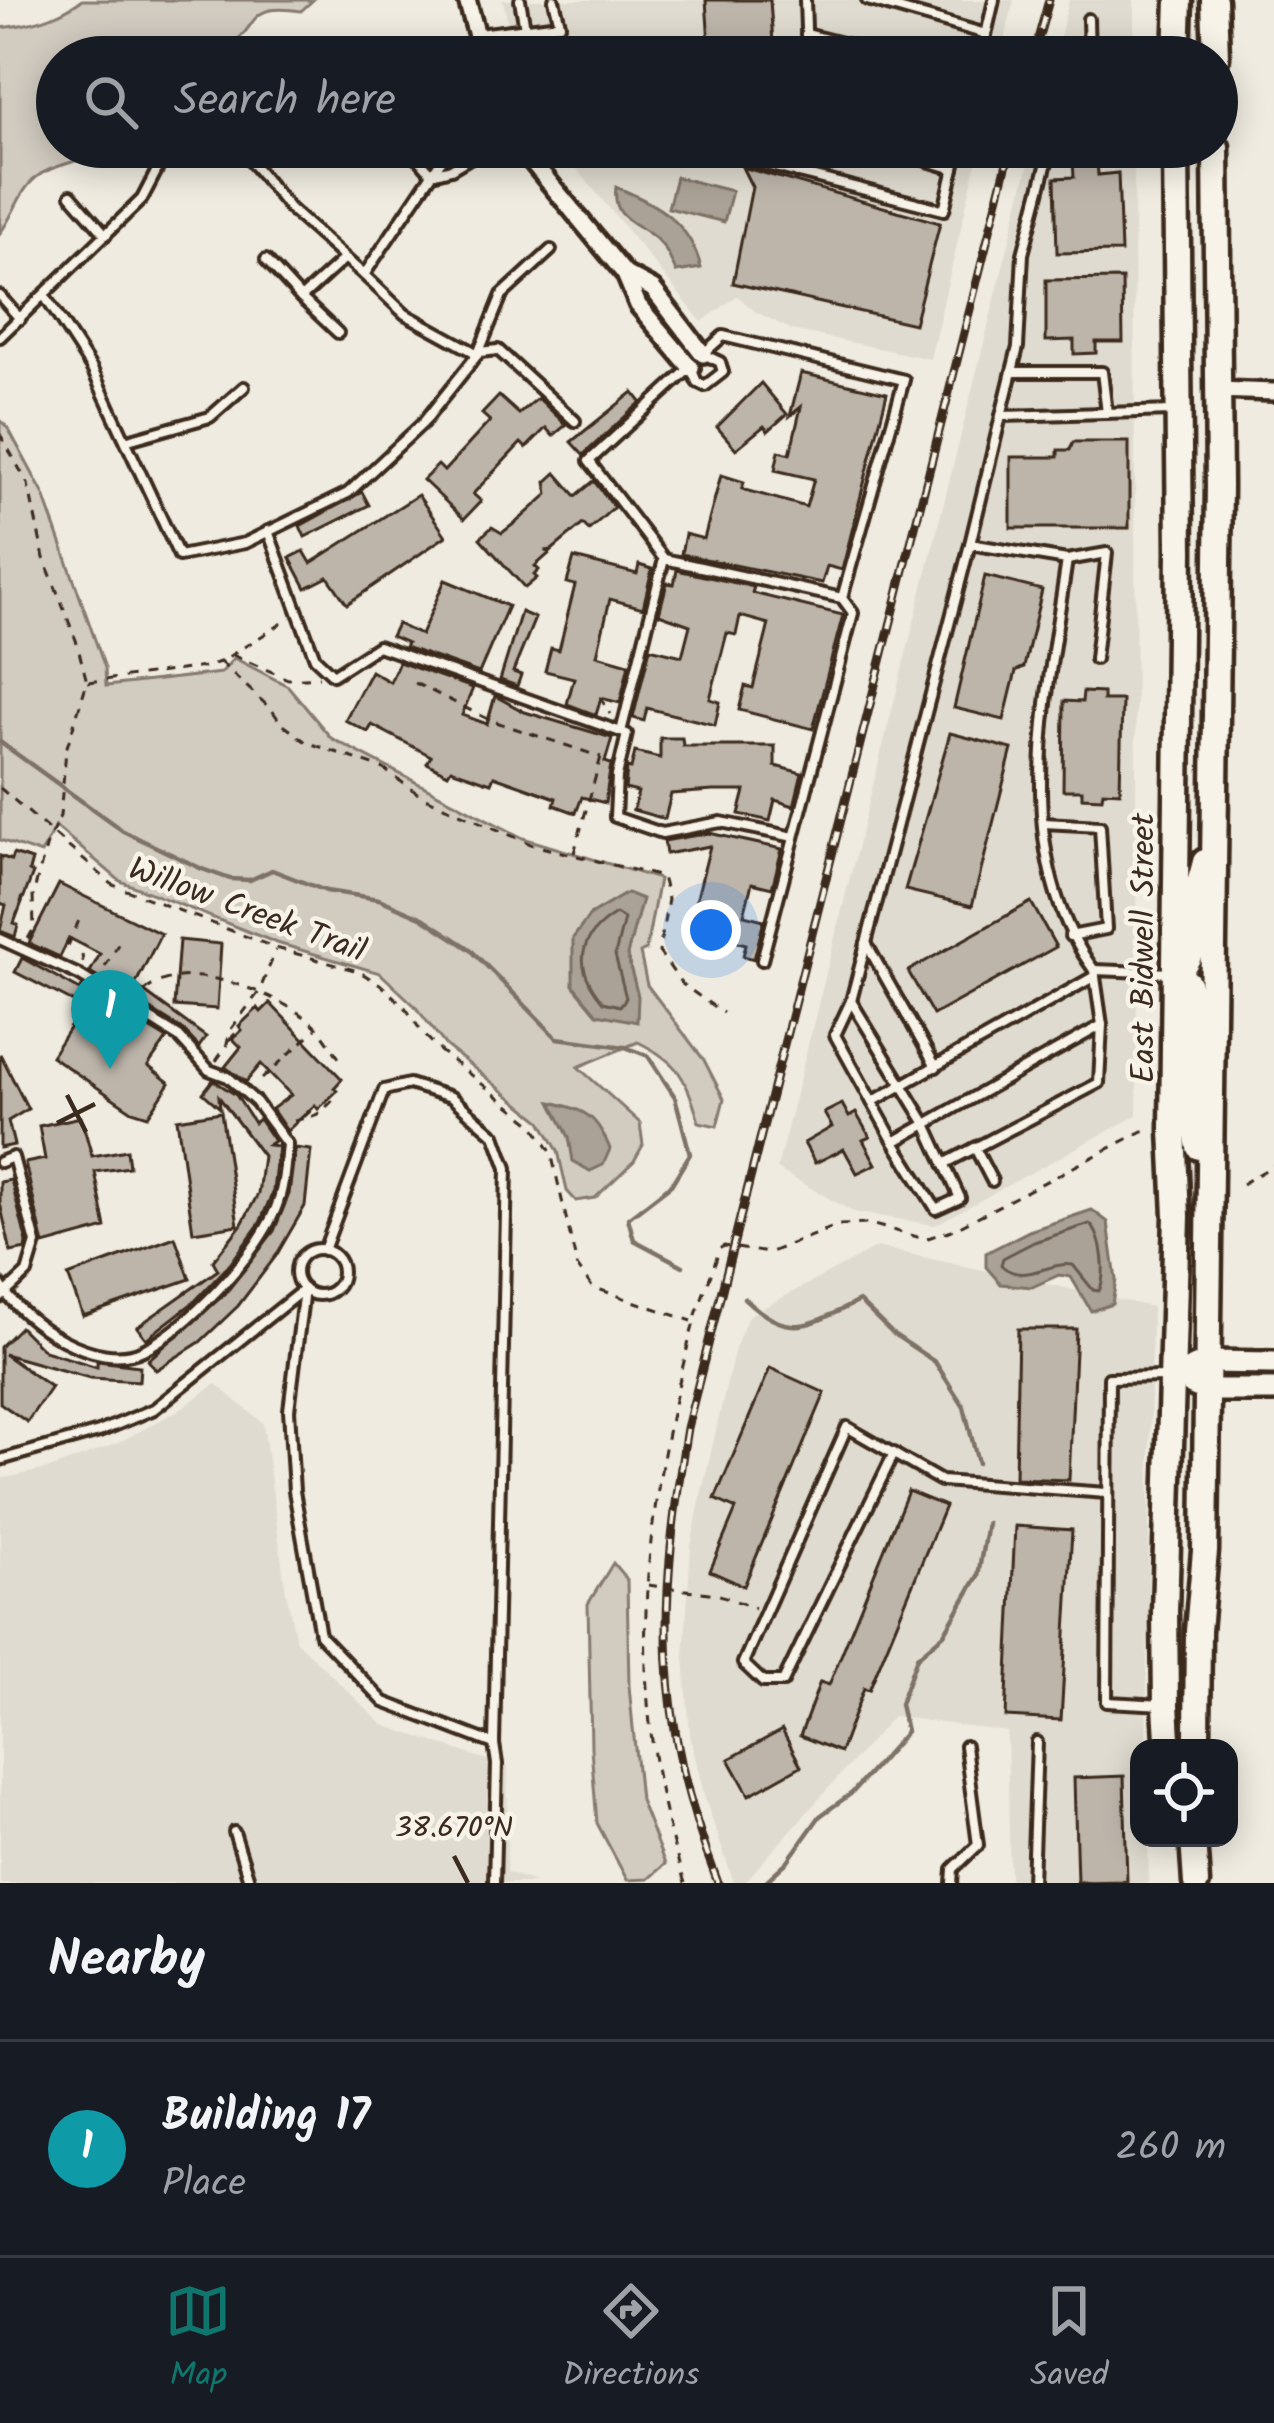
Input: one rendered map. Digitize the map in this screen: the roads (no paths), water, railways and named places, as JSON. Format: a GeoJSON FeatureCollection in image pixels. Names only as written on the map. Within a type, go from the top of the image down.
{"type":"FeatureCollection","features":[{"type":"Feature","properties":{"kind":"main road"},"geometry":{"type":"LineString","coordinates":[[1177,36],[1178,0]]}},
{"type":"Feature","properties":{"kind":"main road"},"geometry":{"type":"LineString","coordinates":[[1214,0],[1215,36]]}},
{"type":"Feature","properties":{"kind":"main road","name":"East Bidwell Street"},"geometry":{"type":"LineString","coordinates":[[1168,1739],[1180,411],[1176,168]]}},
{"type":"Feature","properties":{"kind":"main road","name":"East Bidwell Street"},"geometry":{"type":"LineString","coordinates":[[1196,1739],[1204,1551],[1214,831],[1216,168]]}},
{"type":"Feature","properties":{"kind":"main road"},"geometry":{"type":"LineString","coordinates":[[1209,1207],[1191,1104],[1193,1002],[1188,983],[1175,973],[1187,964],[1192,951],[1195,898],[1214,831]]}},
{"type":"Feature","properties":{"kind":"main road"},"geometry":{"type":"LineString","coordinates":[[1194,1847],[1196,1883]]}},
{"type":"Feature","properties":{"kind":"street"},"geometry":{"type":"LineString","coordinates":[[467,0],[477,34]]}},
{"type":"Feature","properties":{"kind":"street"},"geometry":{"type":"LineString","coordinates":[[537,168],[625,274],[638,305],[691,368]]}},
{"type":"Feature","properties":{"kind":"street"},"geometry":{"type":"LineString","coordinates":[[625,274],[652,289],[703,354]]}},
{"type":"Feature","properties":{"kind":"street"},"geometry":{"type":"LineString","coordinates":[[1217,389],[1271,392]]}},
{"type":"Feature","properties":{"kind":"street"},"geometry":{"type":"LineString","coordinates":[[1173,1376],[1207,1362],[1274,1364]]}},
{"type":"Feature","properties":{"kind":"street"},"geometry":{"type":"LineString","coordinates":[[1173,1376],[1206,1390],[1274,1390]]}},
{"type":"Feature","properties":{"kind":"lane"},"geometry":{"type":"LineString","coordinates":[[520,0],[525,28]]}},
{"type":"Feature","properties":{"kind":"lane"},"geometry":{"type":"LineString","coordinates":[[477,34],[560,24],[554,0]]}},
{"type":"Feature","properties":{"kind":"lane"},"geometry":{"type":"LineString","coordinates":[[805,0],[806,34],[814,36]]}},
{"type":"Feature","properties":{"kind":"lane"},"geometry":{"type":"LineString","coordinates":[[867,0],[986,34],[994,0]]}},
{"type":"Feature","properties":{"kind":"lane"},"geometry":{"type":"LineString","coordinates":[[1088,19],[1088,36]]}},
{"type":"Feature","properties":{"kind":"lane"},"geometry":{"type":"LineString","coordinates":[[0,337],[142,200],[158,168]]}},
{"type":"Feature","properties":{"kind":"lane"},"geometry":{"type":"LineString","coordinates":[[256,168],[290,209],[405,314],[478,353],[498,350],[575,421]]}},
{"type":"Feature","properties":{"kind":"lane"},"geometry":{"type":"LineString","coordinates":[[427,168],[432,174]]}},
{"type":"Feature","properties":{"kind":"lane"},"geometry":{"type":"LineString","coordinates":[[364,275],[436,168]]}},
{"type":"Feature","properties":{"kind":"lane"},"geometry":{"type":"LineString","coordinates":[[432,174],[454,168]]}},
{"type":"Feature","properties":{"kind":"lane"},"geometry":{"type":"LineString","coordinates":[[780,168],[944,210],[951,168]]}},
{"type":"Feature","properties":{"kind":"lane"},"geometry":{"type":"LineString","coordinates":[[796,172],[797,168]]}},
{"type":"Feature","properties":{"kind":"lane"},"geometry":{"type":"LineString","coordinates":[[851,1001],[926,1124],[960,1198],[936,1209],[835,1035],[851,1001],[1012,372],[1018,347],[1023,254],[1046,168]]}},
{"type":"Feature","properties":{"kind":"lane"},"geometry":{"type":"LineString","coordinates":[[70,195],[106,235]]}},
{"type":"Feature","properties":{"kind":"lane"},"geometry":{"type":"LineString","coordinates":[[44,295],[92,369],[179,556],[245,543],[348,493],[423,423],[478,353],[502,295],[551,250]]}},
{"type":"Feature","properties":{"kind":"lane"},"geometry":{"type":"LineString","coordinates":[[301,298],[345,258]]}},
{"type":"Feature","properties":{"kind":"lane"},"geometry":{"type":"LineString","coordinates":[[266,260],[338,333]]}},
{"type":"Feature","properties":{"kind":"lane"},"geometry":{"type":"LineString","coordinates":[[0,296],[20,319]]}},
{"type":"Feature","properties":{"kind":"lane"},"geometry":{"type":"LineString","coordinates":[[762,961],[853,613],[842,598],[664,560],[589,461],[723,336],[904,380],[842,598]]}},
{"type":"Feature","properties":{"kind":"lane"},"geometry":{"type":"LineString","coordinates":[[691,368],[705,386],[718,379],[723,372],[720,362],[703,354]]}},
{"type":"Feature","properties":{"kind":"lane"},"geometry":{"type":"LineString","coordinates":[[1012,372],[1102,372],[1107,413]]}},
{"type":"Feature","properties":{"kind":"lane"},"geometry":{"type":"LineString","coordinates":[[128,440],[210,417],[244,387]]}},
{"type":"Feature","properties":{"kind":"lane"},"geometry":{"type":"LineString","coordinates":[[1001,416],[1180,411]]}},
{"type":"Feature","properties":{"kind":"lane"},"geometry":{"type":"LineString","coordinates":[[268,531],[315,658],[332,675],[378,646],[627,734],[617,776],[615,817],[662,833],[721,822],[794,837]]}},
{"type":"Feature","properties":{"kind":"lane"},"geometry":{"type":"LineString","coordinates":[[970,544],[1067,560],[1106,553],[1095,659]]}},
{"type":"Feature","properties":{"kind":"lane"},"geometry":{"type":"LineString","coordinates":[[617,730],[664,560]]}},
{"type":"Feature","properties":{"kind":"lane"},"geometry":{"type":"LineString","coordinates":[[944,1164],[1099,1083],[1102,1024],[1094,974],[1069,937],[1046,859],[1042,733],[1067,560]]}},
{"type":"Feature","properties":{"kind":"lane"},"geometry":{"type":"LineString","coordinates":[[1044,823],[1100,826],[1106,929],[1069,937]]}},
{"type":"Feature","properties":{"kind":"lane"},"geometry":{"type":"LineString","coordinates":[[0,939],[79,975],[179,1037],[209,1070],[228,1077],[256,1102],[287,1144],[276,1209],[254,1244],[222,1284],[175,1328],[139,1352],[103,1353],[69,1346],[2,1292],[28,1273],[36,1243],[13,1157],[0,1162]]}},
{"type":"Feature","properties":{"kind":"lane"},"geometry":{"type":"LineString","coordinates":[[866,943],[936,1066]]}},
{"type":"Feature","properties":{"kind":"lane"},"geometry":{"type":"LineString","coordinates":[[872,1102],[1094,974],[1175,973]]}},
{"type":"Feature","properties":{"kind":"lane"},"geometry":{"type":"LineString","coordinates":[[894,1142],[1102,1024]]}},
{"type":"Feature","properties":{"kind":"lane"},"geometry":{"type":"LineString","coordinates":[[324,1250],[384,1090],[410,1084],[451,1097],[495,1135],[507,1168],[494,1883]]}},
{"type":"Feature","properties":{"kind":"lane"},"geometry":{"type":"LineString","coordinates":[[975,1148],[992,1181]]}},
{"type":"Feature","properties":{"kind":"lane"},"geometry":{"type":"LineString","coordinates":[[304,1289],[323,1294],[339,1283],[339,1262],[324,1250],[309,1252],[298,1262],[296,1276],[304,1289],[289,1410],[294,1491],[320,1635],[384,1702],[494,1744]]}},
{"type":"Feature","properties":{"kind":"lane"},"geometry":{"type":"LineString","coordinates":[[0,1460],[99,1432],[154,1409],[304,1289]]}},
{"type":"Feature","properties":{"kind":"lane"},"geometry":{"type":"LineString","coordinates":[[1166,1705],[1107,1702],[1109,1378],[1173,1376]]}},
{"type":"Feature","properties":{"kind":"lane"},"geometry":{"type":"LineString","coordinates":[[894,1453],[783,1682],[763,1682],[743,1663],[847,1427],[894,1453],[941,1481],[1107,1492]]}},
{"type":"Feature","properties":{"kind":"lane"},"geometry":{"type":"LineString","coordinates":[[1032,1883],[1037,1742]]}},
{"type":"Feature","properties":{"kind":"lane"},"geometry":{"type":"LineString","coordinates":[[947,1883],[953,1869],[978,1845],[965,1745]]}},
{"type":"Feature","properties":{"kind":"lane"},"geometry":{"type":"LineString","coordinates":[[235,1832],[250,1883]]}},
{"type":"Feature","properties":{"kind":"water"},"geometry":{"type":"Polygon","coordinates":[[[676,177],[732,191],[724,222],[668,208],[676,177]]]}},
{"type":"Feature","properties":{"kind":"water"},"geometry":{"type":"Polygon","coordinates":[[[616,187],[670,217],[689,238],[701,268],[676,272],[659,241],[621,213],[616,187]]]}},
{"type":"Feature","properties":{"kind":"water"},"geometry":{"type":"Polygon","coordinates":[[[627,893],[642,899],[627,955],[638,996],[637,1022],[597,1014],[573,985],[573,938],[590,915],[627,893]]]}},
{"type":"Feature","properties":{"kind":"water"},"geometry":{"type":"Polygon","coordinates":[[[551,1102],[582,1112],[595,1122],[610,1149],[603,1165],[590,1171],[573,1161],[569,1137],[551,1102]]]}},
{"type":"Feature","properties":{"kind":"water"},"geometry":{"type":"Polygon","coordinates":[[[1092,1210],[1108,1222],[1116,1280],[1112,1304],[1091,1311],[1071,1277],[1059,1275],[1032,1287],[1001,1284],[986,1267],[986,1253],[1029,1231],[1092,1210]]]}},
{"type":"Feature","properties":{"kind":"waterway"},"geometry":{"type":"LineString","coordinates":[[0,742],[123,831],[230,879],[250,880],[272,870],[326,891],[379,899],[423,918],[470,949],[557,1038],[625,1047],[648,1056],[675,1097],[690,1154],[671,1185],[628,1218],[634,1240],[683,1266]]}},
{"type":"Feature","properties":{"kind":"waterway"},"geometry":{"type":"LineString","coordinates":[[744,1298],[774,1320],[800,1325],[859,1301],[892,1333],[935,1362],[964,1407],[978,1463]]}},
{"type":"Feature","properties":{"kind":"waterway"},"geometry":{"type":"LineString","coordinates":[[764,1883],[787,1862],[820,1816],[852,1793],[906,1732],[900,1704],[917,1657],[944,1634],[978,1576],[987,1523]]}},
{"type":"Feature","properties":{"kind":"railway"},"geometry":{"type":"LineString","coordinates":[[1039,36],[1049,0]]}},
{"type":"Feature","properties":{"kind":"railway"},"geometry":{"type":"LineString","coordinates":[[718,1883],[682,1766],[668,1658],[671,1549],[687,1428],[1006,168]]}},
{"type":"Feature","properties":{"kind":"place","name":"Building 17"},"geometry":{"type":"Point","coordinates":[110,1069]}}]}
